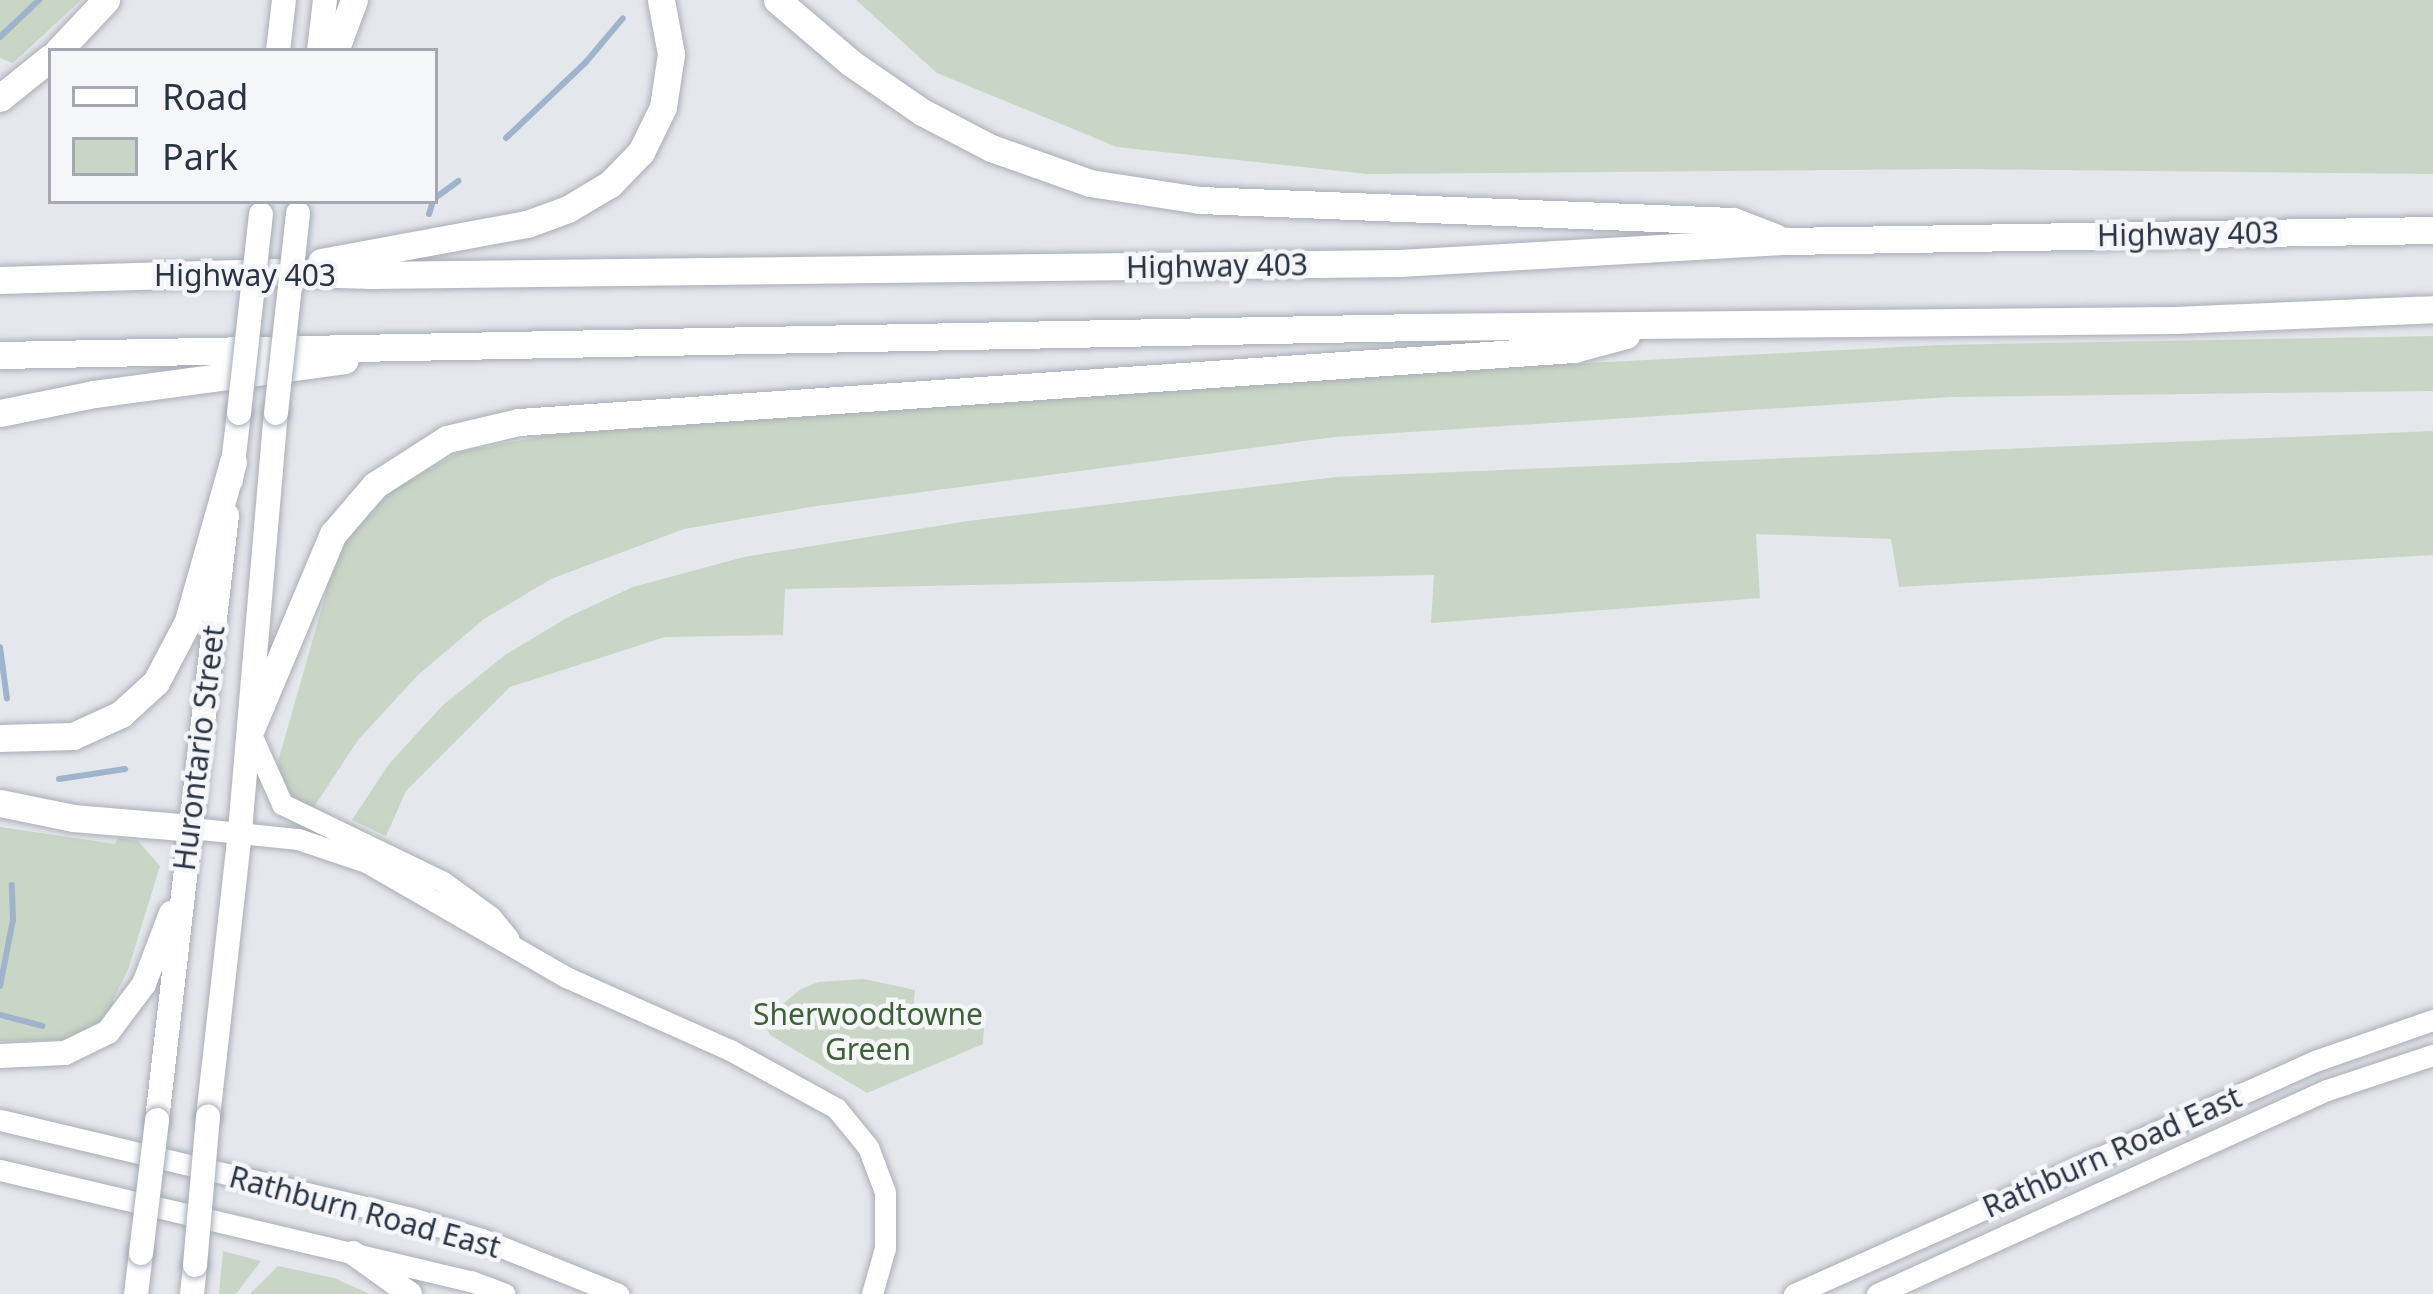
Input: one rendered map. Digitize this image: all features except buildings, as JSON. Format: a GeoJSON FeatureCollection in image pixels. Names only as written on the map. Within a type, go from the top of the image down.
{"type":"FeatureCollection","features":[{"type":"Feature","properties":{"kind":"highway"},"geometry":{"type":"LineString","coordinates":[[60,48],[106,0]]}},
{"type":"Feature","properties":{"kind":"highway"},"geometry":{"type":"LineString","coordinates":[[336,48],[354,0]]}},
{"type":"Feature","properties":{"kind":"highway"},"geometry":{"type":"LineString","coordinates":[[272,272],[515,227],[595,195],[640,152],[664,107],[671,54],[661,0]]}},
{"type":"Feature","properties":{"kind":"highway"},"geometry":{"type":"LineString","coordinates":[[777,0],[851,63],[922,112],[991,148],[1090,183],[1200,200],[1732,221],[1785,241]]}},
{"type":"Feature","properties":{"kind":"highway"},"geometry":{"type":"LineString","coordinates":[[0,98],[48,59]]}},
{"type":"Feature","properties":{"kind":"highway","name":"Highway 403"},"geometry":{"type":"LineString","coordinates":[[0,280],[272,272],[372,275],[1400,263],[1785,241],[2433,230]]}},
{"type":"Feature","properties":{"kind":"highway"},"geometry":{"type":"LineString","coordinates":[[0,355],[1666,324],[2174,320],[2433,309]]}},
{"type":"Feature","properties":{"kind":"highway"},"geometry":{"type":"LineString","coordinates":[[250,731],[316,564],[343,519],[398,466],[447,439],[538,420],[1574,349],[1666,324]]}},
{"type":"Feature","properties":{"kind":"highway"},"geometry":{"type":"LineString","coordinates":[[0,413],[94,394],[314,368],[363,349]]}},
{"type":"Feature","properties":{"kind":"highway"},"geometry":{"type":"LineString","coordinates":[[0,738],[73,736],[121,714],[156,682],[188,621],[233,462]]}},
{"type":"Feature","properties":{"kind":"highway"},"geometry":{"type":"LineString","coordinates":[[0,803],[73,818],[190,828]]}},
{"type":"Feature","properties":{"kind":"main road"},"geometry":{"type":"LineString","coordinates":[[278,48],[284,0]]}},
{"type":"Feature","properties":{"kind":"main road"},"geometry":{"type":"LineString","coordinates":[[320,48],[325,0]]}},
{"type":"Feature","properties":{"kind":"main road","name":"Hurontario Street"},"geometry":{"type":"LineString","coordinates":[[136,1294],[262,207]]}},
{"type":"Feature","properties":{"kind":"main road","name":"Hurontario Street"},"geometry":{"type":"LineString","coordinates":[[192,1294],[299,207]]}},
{"type":"Feature","properties":{"kind":"main road"},"geometry":{"type":"LineString","coordinates":[[0,1056],[65,1053],[108,1032],[144,984],[183,883]]}},
{"type":"Feature","properties":{"kind":"main road"},"geometry":{"type":"LineString","coordinates":[[353,1252],[410,1294]]}},
{"type":"Feature","properties":{"kind":"street"},"geometry":{"type":"LineString","coordinates":[[250,731],[273,792],[303,829]]}},
{"type":"Feature","properties":{"kind":"street"},"geometry":{"type":"LineString","coordinates":[[190,828],[303,829],[443,882],[491,916],[514,944],[566,977],[730,1050],[836,1108],[868,1148],[885,1192],[887,1238],[872,1294]]}},
{"type":"Feature","properties":{"kind":"street","name":"Rathburn Road East"},"geometry":{"type":"LineString","coordinates":[[1794,1294],[2315,1061],[2433,1020]]}},
{"type":"Feature","properties":{"kind":"street","name":"Rathburn Road East"},"geometry":{"type":"LineString","coordinates":[[1877,1294],[2326,1090],[2433,1054]]}},
{"type":"Feature","properties":{"kind":"street","name":"Rathburn Road East"},"geometry":{"type":"LineString","coordinates":[[0,1120],[429,1223],[618,1294]]}},
{"type":"Feature","properties":{"kind":"street","name":"Rathburn Road East"},"geometry":{"type":"LineString","coordinates":[[0,1170],[353,1252],[505,1294]]}},
{"type":"Feature","properties":{"kind":"green space"},"geometry":{"type":"Polygon","coordinates":[[[0,0],[81,0],[13,63],[0,58],[0,0]]]}},
{"type":"Feature","properties":{"kind":"green space"},"geometry":{"type":"Polygon","coordinates":[[[856,0],[2433,0],[2433,174],[1954,169],[1368,174],[1117,147],[937,73],[856,0]]]}},
{"type":"Feature","properties":{"kind":"green space"},"geometry":{"type":"Polygon","coordinates":[[[2433,336],[2433,391],[1951,397],[1334,437],[810,507],[684,529],[551,579],[484,619],[418,675],[358,740],[314,807],[292,798],[277,765],[330,579],[324,575],[346,538],[394,489],[460,452],[548,435],[1314,377],[1940,345],[2433,336]]]}},
{"type":"Feature","properties":{"kind":"green space"},"geometry":{"type":"Polygon","coordinates":[[[2433,431],[2433,555],[1899,587],[1891,539],[1756,534],[1760,598],[1431,623],[1434,575],[785,589],[783,635],[665,637],[510,687],[406,791],[386,836],[352,820],[389,764],[443,705],[505,655],[570,616],[633,587],[744,557],[968,521],[1336,477],[2433,431]]]}},
{"type":"Feature","properties":{"kind":"green space"},"geometry":{"type":"Polygon","coordinates":[[[0,827],[115,844],[118,838],[138,841],[160,866],[128,970],[113,1000],[116,1009],[96,1026],[63,1040],[0,1041],[0,827]]]}},
{"type":"Feature","properties":{"kind":"green space","name":"Sherwoodtowne Green"},"geometry":{"type":"Polygon","coordinates":[[[864,979],[915,990],[913,1009],[984,1025],[983,1044],[867,1093],[770,1035],[762,1021],[801,989],[819,982],[864,979]]]}},
{"type":"Feature","properties":{"kind":"green space"},"geometry":{"type":"Polygon","coordinates":[[[223,1251],[261,1261],[236,1294],[219,1294],[223,1251]]]}},
{"type":"Feature","properties":{"kind":"green space"},"geometry":{"type":"Polygon","coordinates":[[[278,1266],[334,1278],[370,1294],[250,1294],[278,1266]]]}},
{"type":"Feature","properties":{"kind":"waterway"},"geometry":{"type":"LineString","coordinates":[[0,37],[39,0]]}},
{"type":"Feature","properties":{"kind":"waterway"},"geometry":{"type":"LineString","coordinates":[[506,138],[586,62],[623,18]]}},
{"type":"Feature","properties":{"kind":"waterway"},"geometry":{"type":"LineString","coordinates":[[438,196],[458,181]]}},
{"type":"Feature","properties":{"kind":"waterway"},"geometry":{"type":"LineString","coordinates":[[429,214],[432,204]]}},
{"type":"Feature","properties":{"kind":"waterway"},"geometry":{"type":"LineString","coordinates":[[0,647],[7,699]]}},
{"type":"Feature","properties":{"kind":"waterway"},"geometry":{"type":"LineString","coordinates":[[59,779],[125,769]]}},
{"type":"Feature","properties":{"kind":"waterway"},"geometry":{"type":"LineString","coordinates":[[0,986],[13,920],[12,885]]}},
{"type":"Feature","properties":{"kind":"waterway"},"geometry":{"type":"LineString","coordinates":[[0,1015],[43,1026]]}}]}
